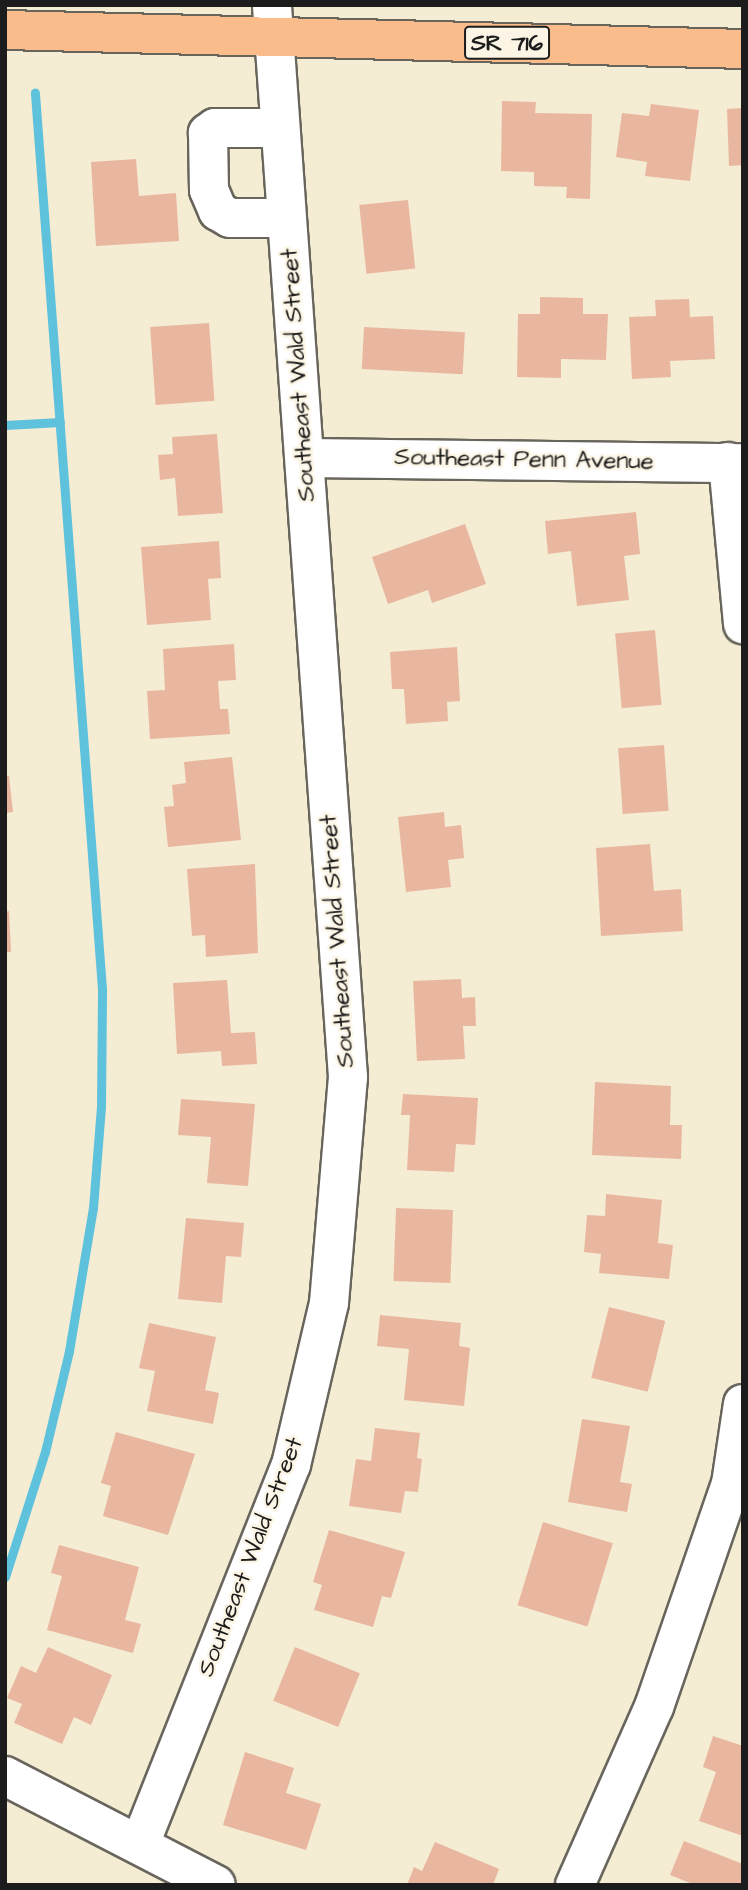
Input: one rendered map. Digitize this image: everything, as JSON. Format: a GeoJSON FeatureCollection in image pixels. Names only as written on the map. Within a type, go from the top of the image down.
{"type":"FeatureCollection","features":[{"type":"Feature","properties":{"kind":"main road","name":"SR 716"},"geometry":{"type":"LineString","coordinates":[[5,30],[272,21],[743,49]]}},
{"type":"Feature","properties":{"kind":"street","name":"Southeast Wald Street"},"geometry":{"type":"LineString","coordinates":[[140,1844],[291,1465],[330,1303],[348,1077],[306,457],[272,21]]}},
{"type":"Feature","properties":{"kind":"street"},"geometry":{"type":"LineString","coordinates":[[279,128],[215,128],[208,133],[209,190],[218,211],[230,218],[286,218]]}},
{"type":"Feature","properties":{"kind":"street","name":"Southeast Penn Avenue"},"geometry":{"type":"LineString","coordinates":[[306,457],[735,462]]}},
{"type":"Feature","properties":{"kind":"street"},"geometry":{"type":"LineString","coordinates":[[735,462],[743,624]]}},
{"type":"Feature","properties":{"kind":"street"},"geometry":{"type":"LineString","coordinates":[[575,1885],[654,1707],[730,1484],[743,1404]]}},
{"type":"Feature","properties":{"kind":"street"},"geometry":{"type":"LineString","coordinates":[[5,1776],[216,1885]]}},
{"type":"Feature","properties":{"kind":"building"},"geometry":{"type":"Polygon","coordinates":[[[502,101],[536,102],[535,113],[592,114],[590,199],[566,198],[567,187],[534,186],[534,172],[501,171],[502,101]]]}},
{"type":"Feature","properties":{"kind":"building"},"geometry":{"type":"Polygon","coordinates":[[[651,104],[699,110],[690,181],[645,176],[647,162],[616,157],[622,113],[649,116],[651,104]]]}},
{"type":"Feature","properties":{"kind":"building"},"geometry":{"type":"Polygon","coordinates":[[[743,108],[743,165],[729,166],[727,109],[743,108]]]}},
{"type":"Feature","properties":{"kind":"building"},"geometry":{"type":"Polygon","coordinates":[[[136,159],[139,196],[176,193],[179,241],[96,246],[91,162],[136,159]]]}},
{"type":"Feature","properties":{"kind":"building"},"geometry":{"type":"Polygon","coordinates":[[[408,200],[415,269],[366,274],[359,205],[408,200]]]}},
{"type":"Feature","properties":{"kind":"building"},"geometry":{"type":"Polygon","coordinates":[[[540,297],[583,298],[583,314],[608,314],[606,360],[561,359],[561,378],[517,377],[518,314],[540,314],[540,297]]]}},
{"type":"Feature","properties":{"kind":"building"},"geometry":{"type":"Polygon","coordinates":[[[689,299],[690,317],[713,316],[715,359],[670,361],[671,377],[632,379],[629,317],[656,316],[655,300],[689,299]]]}},
{"type":"Feature","properties":{"kind":"building"},"geometry":{"type":"Polygon","coordinates":[[[209,323],[214,401],[156,405],[150,327],[209,323]]]}},
{"type":"Feature","properties":{"kind":"building"},"geometry":{"type":"Polygon","coordinates":[[[364,327],[465,332],[463,374],[362,369],[364,327]]]}},
{"type":"Feature","properties":{"kind":"building"},"geometry":{"type":"Polygon","coordinates":[[[217,434],[223,513],[178,516],[175,478],[160,480],[158,455],[173,454],[172,437],[217,434]]]}},
{"type":"Feature","properties":{"kind":"building"},"geometry":{"type":"Polygon","coordinates":[[[636,512],[640,554],[624,556],[629,600],[577,606],[571,551],[548,554],[545,521],[636,512]]]}},
{"type":"Feature","properties":{"kind":"building"},"geometry":{"type":"Polygon","coordinates":[[[465,524],[486,584],[432,603],[428,590],[388,604],[372,557],[465,524]]]}},
{"type":"Feature","properties":{"kind":"building"},"geometry":{"type":"Polygon","coordinates":[[[219,541],[221,578],[208,579],[211,620],[147,625],[141,547],[219,541]]]}},
{"type":"Feature","properties":{"kind":"building"},"geometry":{"type":"Polygon","coordinates":[[[655,630],[662,705],[622,708],[615,633],[655,630]]]}},
{"type":"Feature","properties":{"kind":"building"},"geometry":{"type":"Polygon","coordinates":[[[234,644],[236,680],[218,681],[220,709],[228,709],[230,734],[150,739],[147,691],[165,690],[163,649],[234,644]]]}},
{"type":"Feature","properties":{"kind":"building"},"geometry":{"type":"Polygon","coordinates":[[[457,647],[460,701],[447,702],[448,721],[406,724],[404,689],[392,689],[390,652],[457,647]]]}},
{"type":"Feature","properties":{"kind":"building"},"geometry":{"type":"Polygon","coordinates":[[[664,745],[669,811],[623,814],[618,748],[664,745]]]}},
{"type":"Feature","properties":{"kind":"building"},"geometry":{"type":"Polygon","coordinates":[[[232,757],[241,840],[168,847],[164,807],[174,806],[172,785],[186,783],[184,762],[232,757]]]}},
{"type":"Feature","properties":{"kind":"building"},"geometry":{"type":"Polygon","coordinates":[[[5,776],[9,776],[13,812],[5,813],[5,776]]]}},
{"type":"Feature","properties":{"kind":"building"},"geometry":{"type":"Polygon","coordinates":[[[444,812],[445,827],[461,825],[464,858],[448,860],[451,887],[406,892],[398,817],[444,812]]]}},
{"type":"Feature","properties":{"kind":"building"},"geometry":{"type":"Polygon","coordinates":[[[650,844],[654,891],[681,889],[683,931],[601,936],[596,848],[650,844]]]}},
{"type":"Feature","properties":{"kind":"building"},"geometry":{"type":"Polygon","coordinates":[[[255,864],[258,953],[206,957],[205,935],[192,936],[187,869],[255,864]]]}},
{"type":"Feature","properties":{"kind":"building"},"geometry":{"type":"Polygon","coordinates":[[[9,911],[11,952],[5,952],[5,912],[9,911]]]}},
{"type":"Feature","properties":{"kind":"building"},"geometry":{"type":"Polygon","coordinates":[[[461,979],[462,998],[475,997],[476,1026],[463,1026],[465,1059],[417,1061],[413,981],[461,979]]]}},
{"type":"Feature","properties":{"kind":"building"},"geometry":{"type":"Polygon","coordinates":[[[227,980],[231,1033],[255,1032],[257,1064],[222,1066],[221,1051],[177,1054],[173,983],[227,980]]]}},
{"type":"Feature","properties":{"kind":"building"},"geometry":{"type":"Polygon","coordinates":[[[595,1082],[671,1086],[670,1125],[682,1125],[681,1159],[592,1155],[595,1082]]]}},
{"type":"Feature","properties":{"kind":"building"},"geometry":{"type":"Polygon","coordinates":[[[403,1094],[478,1098],[475,1145],[456,1144],[454,1172],[407,1170],[410,1115],[401,1115],[403,1094]]]}},
{"type":"Feature","properties":{"kind":"building"},"geometry":{"type":"Polygon","coordinates":[[[181,1099],[255,1104],[248,1186],[207,1183],[211,1137],[178,1135],[181,1099]]]}},
{"type":"Feature","properties":{"kind":"building"},"geometry":{"type":"Polygon","coordinates":[[[606,1194],[662,1200],[658,1243],[673,1245],[669,1279],[599,1273],[601,1254],[584,1252],[587,1215],[605,1216],[606,1194]]]}},
{"type":"Feature","properties":{"kind":"building"},"geometry":{"type":"Polygon","coordinates":[[[396,1208],[453,1210],[450,1283],[393,1281],[396,1208]]]}},
{"type":"Feature","properties":{"kind":"building"},"geometry":{"type":"Polygon","coordinates":[[[186,1218],[244,1223],[241,1257],[226,1256],[222,1303],[178,1299],[186,1218]]]}},
{"type":"Feature","properties":{"kind":"building"},"geometry":{"type":"Polygon","coordinates":[[[609,1307],[665,1321],[648,1392],[591,1378],[609,1307]]]}},
{"type":"Feature","properties":{"kind":"building"},"geometry":{"type":"Polygon","coordinates":[[[380,1315],[461,1323],[459,1346],[470,1348],[464,1406],[404,1400],[409,1349],[377,1346],[380,1315]]]}},
{"type":"Feature","properties":{"kind":"building"},"geometry":{"type":"Polygon","coordinates":[[[149,1323],[216,1337],[205,1390],[219,1393],[213,1424],[147,1411],[155,1371],[139,1368],[149,1323]]]}},
{"type":"Feature","properties":{"kind":"building"},"geometry":{"type":"Polygon","coordinates":[[[582,1419],[630,1426],[620,1482],[632,1484],[627,1512],[568,1502],[582,1419]]]}},
{"type":"Feature","properties":{"kind":"building"},"geometry":{"type":"Polygon","coordinates":[[[375,1428],[420,1433],[417,1458],[422,1459],[418,1492],[405,1491],[401,1513],[349,1506],[356,1459],[371,1461],[375,1428]]]}},
{"type":"Feature","properties":{"kind":"building"},"geometry":{"type":"Polygon","coordinates":[[[116,1432],[195,1454],[168,1535],[103,1516],[111,1486],[101,1483],[116,1432]]]}},
{"type":"Feature","properties":{"kind":"building"},"geometry":{"type":"Polygon","coordinates":[[[543,1522],[613,1543],[587,1627],[518,1605],[543,1522]]]}},
{"type":"Feature","properties":{"kind":"building"},"geometry":{"type":"Polygon","coordinates":[[[329,1530],[405,1552],[391,1598],[382,1596],[373,1627],[314,1610],[322,1585],[313,1582],[329,1530]]]}},
{"type":"Feature","properties":{"kind":"building"},"geometry":{"type":"Polygon","coordinates":[[[59,1545],[139,1567],[125,1620],[141,1624],[133,1653],[47,1630],[62,1576],[51,1573],[59,1545]]]}},
{"type":"Feature","properties":{"kind":"building"},"geometry":{"type":"Polygon","coordinates":[[[48,1647],[112,1675],[91,1725],[74,1717],[62,1744],[14,1723],[22,1704],[7,1698],[21,1666],[36,1673],[48,1647]]]}},
{"type":"Feature","properties":{"kind":"building"},"geometry":{"type":"Polygon","coordinates":[[[295,1647],[360,1673],[338,1727],[273,1701],[295,1647]]]}},
{"type":"Feature","properties":{"kind":"building"},"geometry":{"type":"Polygon","coordinates":[[[713,1736],[743,1746],[743,1836],[699,1821],[716,1772],[703,1767],[713,1736]]]}},
{"type":"Feature","properties":{"kind":"building"},"geometry":{"type":"Polygon","coordinates":[[[245,1752],[294,1768],[286,1793],[321,1804],[306,1850],[223,1825],[245,1752]]]}},
{"type":"Feature","properties":{"kind":"building"},"geometry":{"type":"Polygon","coordinates":[[[684,1841],[743,1864],[743,1885],[695,1885],[670,1875],[684,1841]]]}},
{"type":"Feature","properties":{"kind":"building"},"geometry":{"type":"Polygon","coordinates":[[[435,1842],[499,1869],[493,1885],[407,1885],[414,1867],[422,1871],[435,1842]]]}},
{"type":"Feature","properties":{"kind":"waterway"},"geometry":{"type":"LineString","coordinates":[[5,1577],[45,1452],[69,1351],[93,1208],[101,1107],[102,989],[35,93]]}},
{"type":"Feature","properties":{"kind":"waterway"},"geometry":{"type":"LineString","coordinates":[[5,425],[60,422]]}}]}
